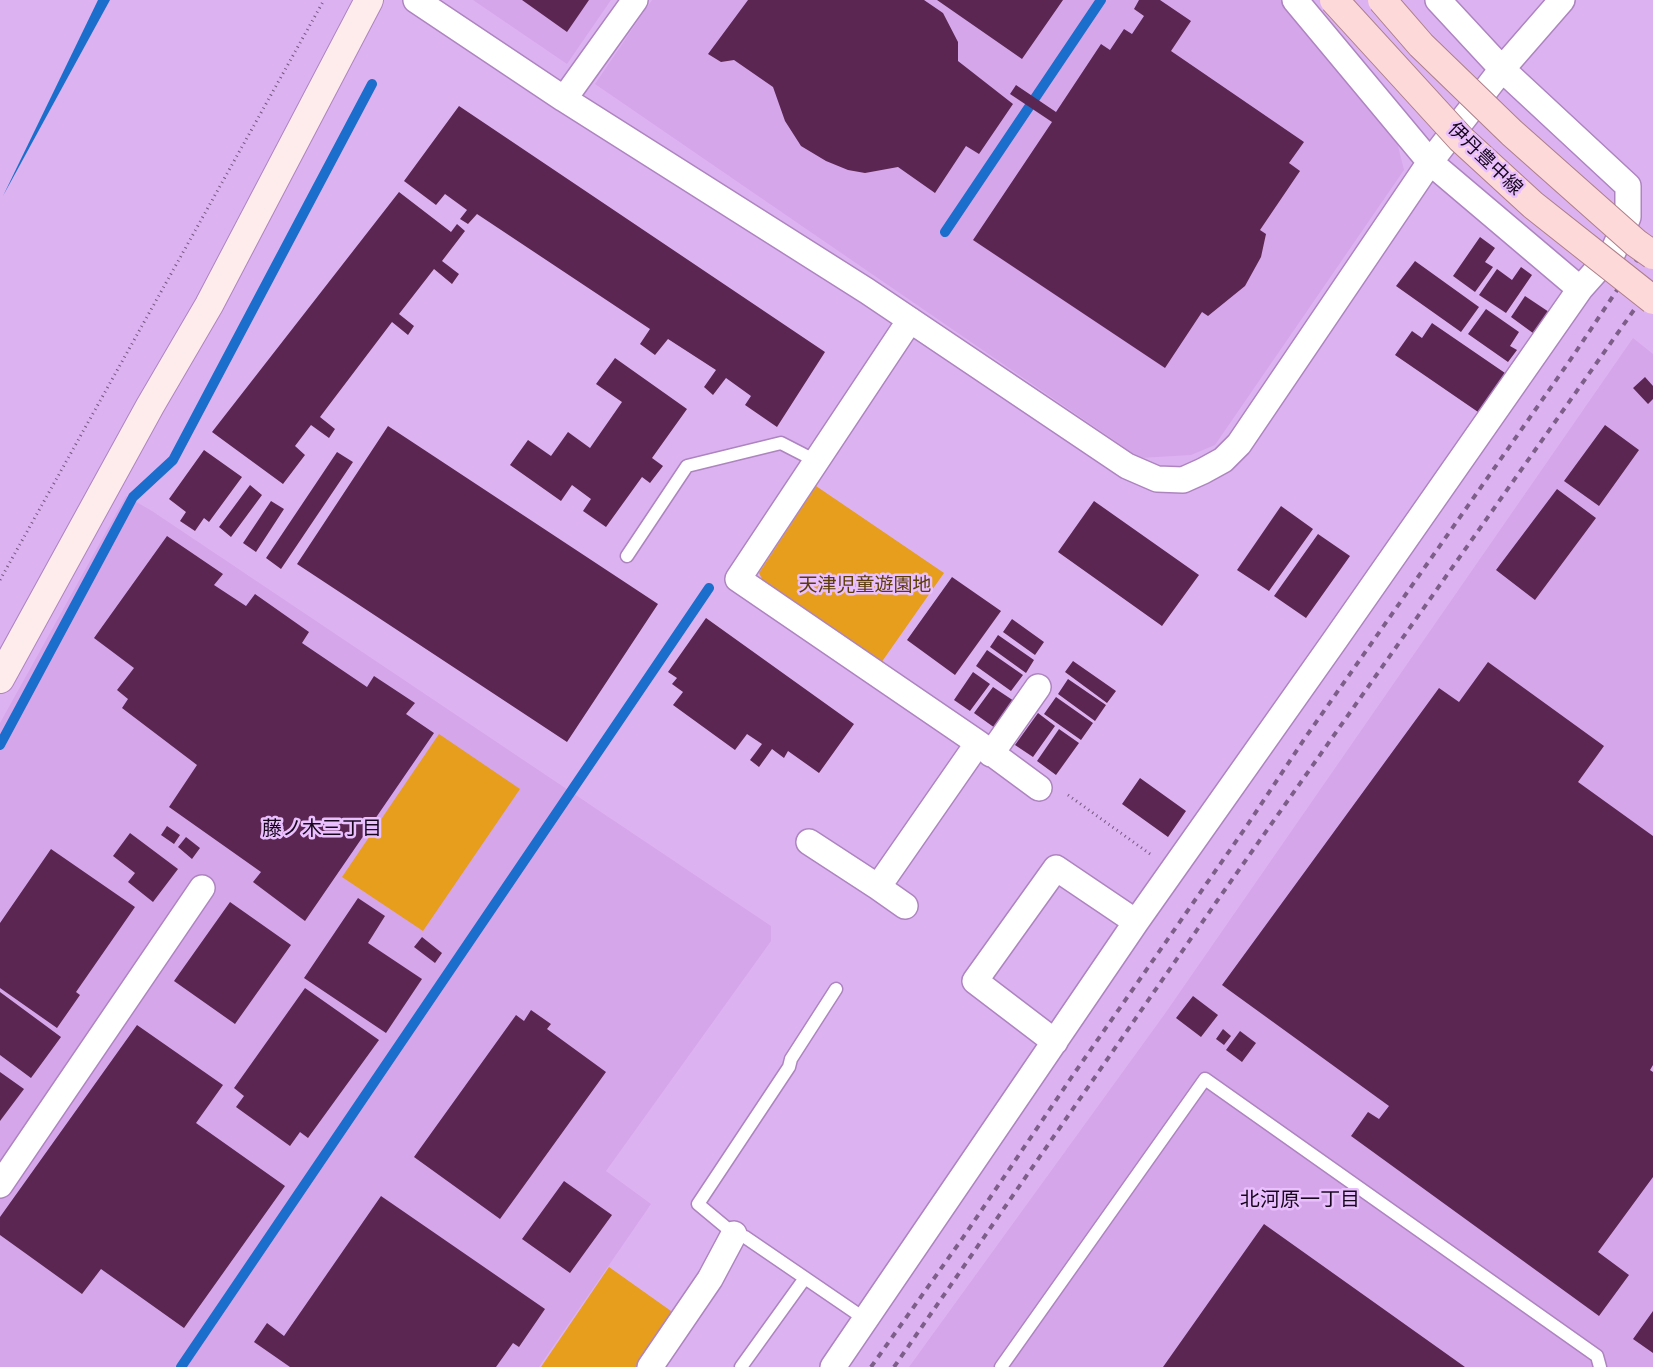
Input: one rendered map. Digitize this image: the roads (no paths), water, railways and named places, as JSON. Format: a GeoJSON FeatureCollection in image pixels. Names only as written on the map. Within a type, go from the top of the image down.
{"type":"FeatureCollection","features":[{"type":"Feature","properties":{"kind":"main road","name":"伊丹豊中線"},"geometry":{"type":"LineString","coordinates":[[1334,0],[1461,138],[1533,205],[1653,300]]}},
{"type":"Feature","properties":{"kind":"main road","name":"伊丹豊中線"},"geometry":{"type":"LineString","coordinates":[[1382,0],[1421,45],[1512,133],[1653,255]]}},
{"type":"Feature","properties":{"kind":"street"},"geometry":{"type":"LineString","coordinates":[[0,679],[150,406],[208,305],[369,0]]}},
{"type":"Feature","properties":{"kind":"street"},"geometry":{"type":"LineString","coordinates":[[416,0],[564,99],[910,320],[1127,466],[1157,479],[1183,480],[1204,471],[1222,460],[1239,444],[1430,162],[1502,69],[1562,0]]}},
{"type":"Feature","properties":{"kind":"street"},"geometry":{"type":"LineString","coordinates":[[564,99],[635,0]]}},
{"type":"Feature","properties":{"kind":"street"},"geometry":{"type":"LineString","coordinates":[[1295,0],[1430,162],[1580,289]]}},
{"type":"Feature","properties":{"kind":"street"},"geometry":{"type":"LineString","coordinates":[[833,1367],[1136,922],[1580,289],[1613,252],[1628,217],[1628,186],[1502,69],[1438,0]]}},
{"type":"Feature","properties":{"kind":"street"},"geometry":{"type":"LineString","coordinates":[[910,320],[738,579],[1039,788]]}},
{"type":"Feature","properties":{"kind":"street"},"geometry":{"type":"LineString","coordinates":[[878,887],[984,749],[1038,687]]}},
{"type":"Feature","properties":{"kind":"street"},"geometry":{"type":"LineString","coordinates":[[809,842],[905,906]]}},
{"type":"Feature","properties":{"kind":"street"},"geometry":{"type":"LineString","coordinates":[[1055,1042],[975,981],[1056,868],[1136,922]]}},
{"type":"Feature","properties":{"kind":"street"},"geometry":{"type":"LineString","coordinates":[[0,1185],[202,888]]}},
{"type":"Feature","properties":{"kind":"street"},"geometry":{"type":"LineString","coordinates":[[650,1367],[710,1278],[734,1234]]}},
{"type":"Feature","properties":{"kind":"lane"},"geometry":{"type":"LineString","coordinates":[[627,556],[687,466],[781,443],[816,461]]}},
{"type":"Feature","properties":{"kind":"lane"},"geometry":{"type":"LineString","coordinates":[[836,989],[790,1058],[789,1067],[698,1204],[734,1234],[746,1237],[866,1319]]}},
{"type":"Feature","properties":{"kind":"lane"},"geometry":{"type":"LineString","coordinates":[[1001,1367],[1205,1079],[1597,1356],[1600,1367]]}},
{"type":"Feature","properties":{"kind":"lane"},"geometry":{"type":"LineString","coordinates":[[741,1367],[805,1278]]}},
{"type":"Feature","properties":{"kind":"water"},"geometry":{"type":"Polygon","coordinates":[[[98,0],[110,0],[3,196],[98,0]]]}},
{"type":"Feature","properties":{"kind":"waterway"},"geometry":{"type":"LineString","coordinates":[[945,232],[1101,0]]}},
{"type":"Feature","properties":{"kind":"waterway"},"geometry":{"type":"LineString","coordinates":[[0,745],[133,497],[173,460],[372,84]]}},
{"type":"Feature","properties":{"kind":"waterway"},"geometry":{"type":"LineString","coordinates":[[181,1367],[709,588]]}},
{"type":"Feature","properties":{"kind":"railway"},"geometry":{"type":"LineString","coordinates":[[871,1367],[962,1239],[1071,1078],[1246,827],[1305,738],[1573,356],[1653,236]]}},
{"type":"Feature","properties":{"kind":"railway"},"geometry":{"type":"LineString","coordinates":[[894,1367],[1217,901],[1653,283]]}},
{"type":"Feature","properties":{"kind":"district","name":"藤ノ木三丁目"},"geometry":{"type":"Point","coordinates":[322,829]}},
{"type":"Feature","properties":{"kind":"district","name":"北河原一丁目"},"geometry":{"type":"Point","coordinates":[1300,1200]}},
{"type":"Feature","properties":{"kind":"park label","name":"天津児童遊園地"},"geometry":{"type":"Point","coordinates":[865,585]}}]}
